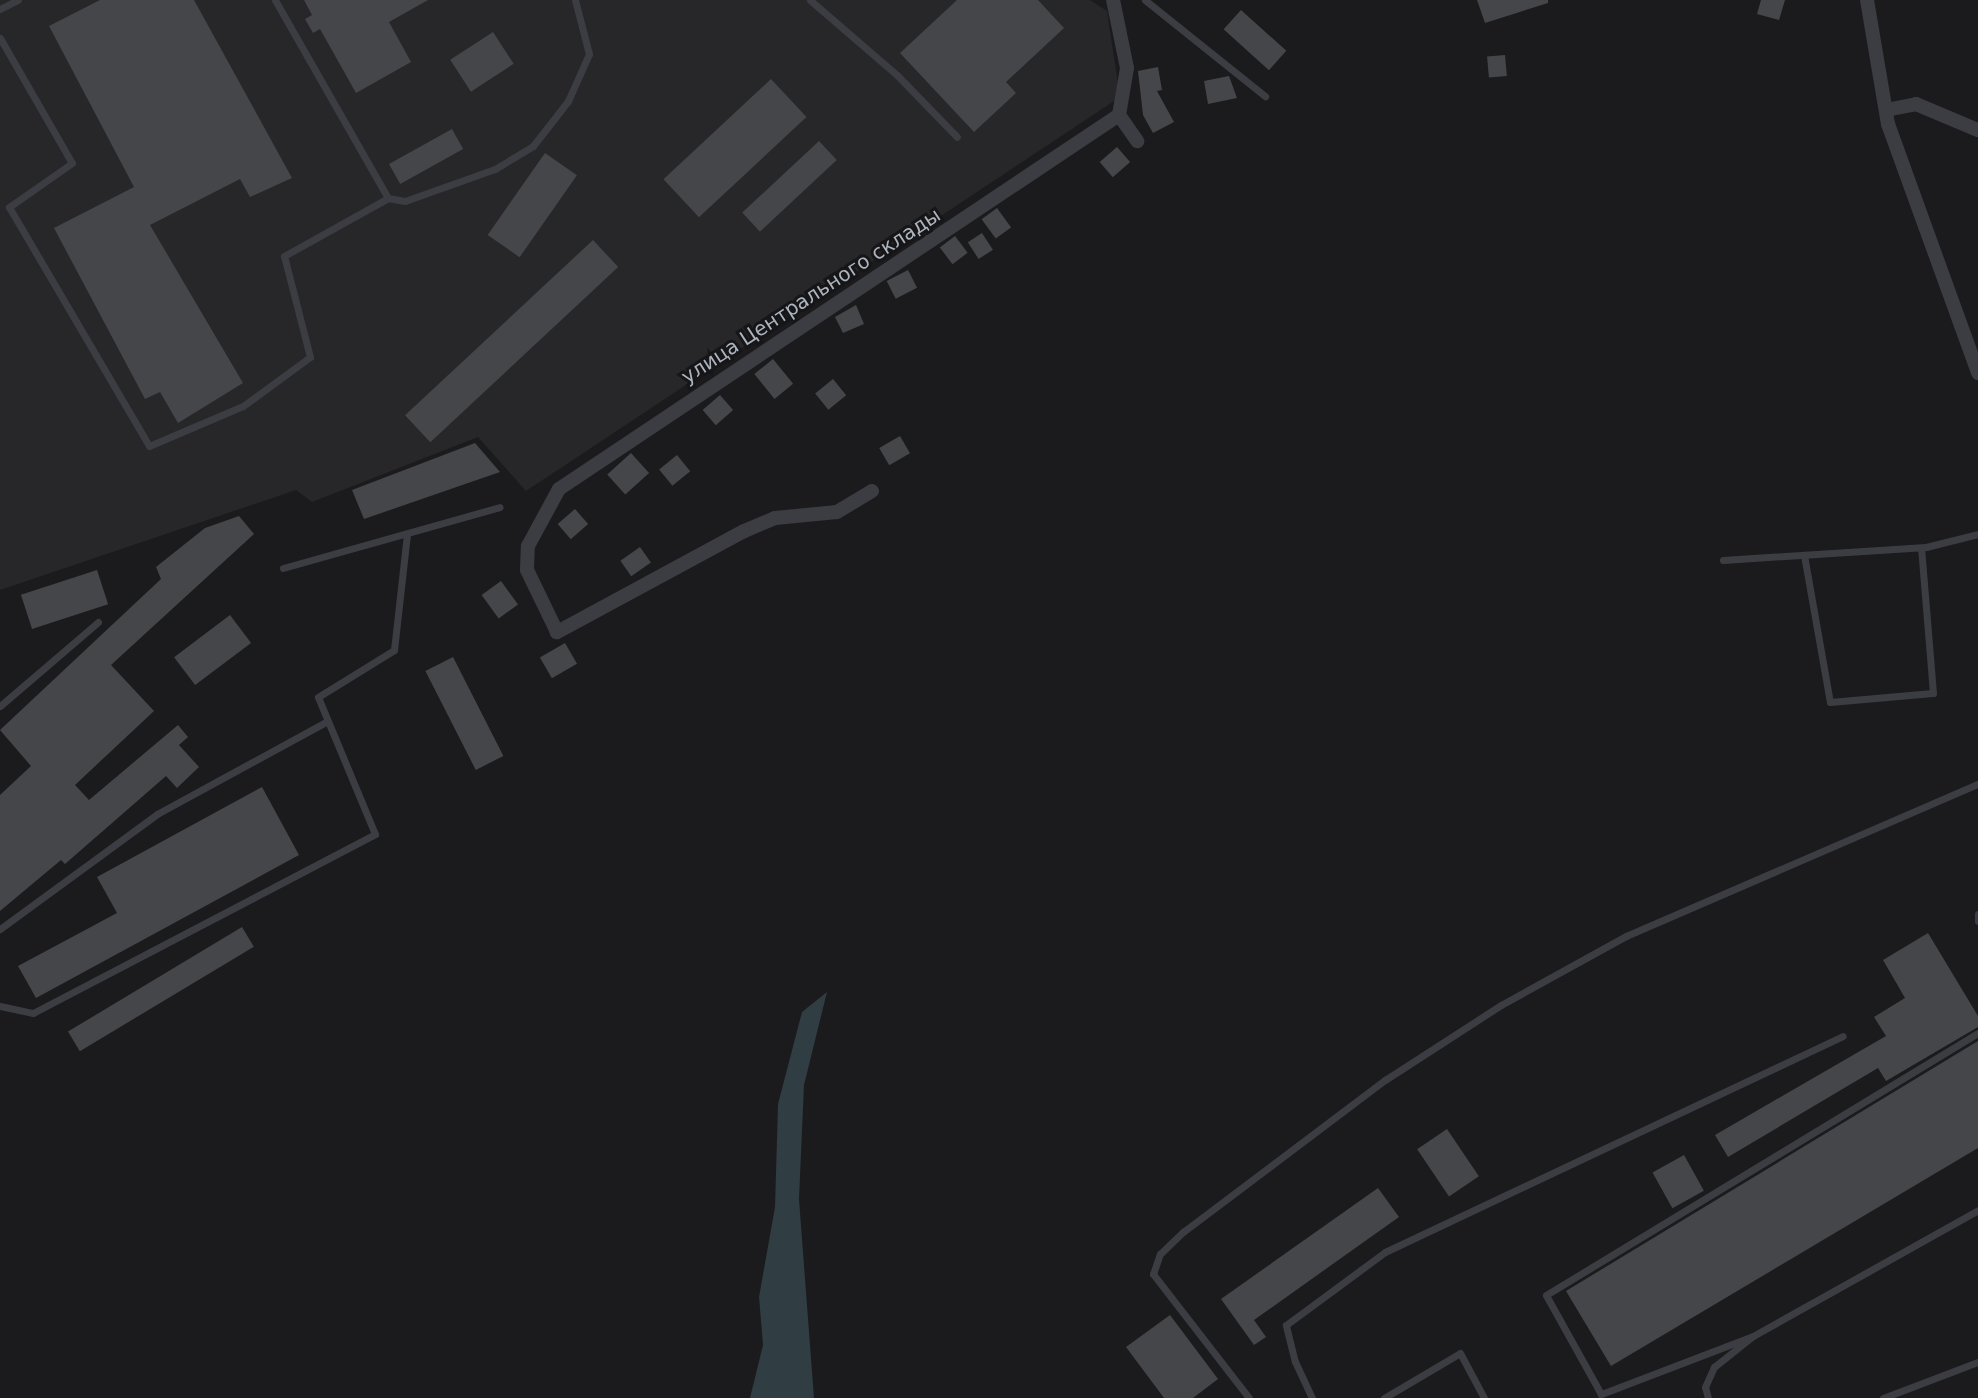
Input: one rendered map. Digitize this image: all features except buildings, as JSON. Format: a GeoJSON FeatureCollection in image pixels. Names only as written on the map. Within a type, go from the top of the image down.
{"type":"FeatureCollection","features":[{"type":"Feature","properties":{"kind":"street"},"geometry":{"type":"LineString","coordinates":[[1113,0],[1127,68],[1119,115],[1137,141]]}},
{"type":"Feature","properties":{"kind":"street"},"geometry":{"type":"LineString","coordinates":[[1867,0],[1886,110],[1978,373]]}},
{"type":"Feature","properties":{"kind":"street"},"geometry":{"type":"LineString","coordinates":[[1886,110],[1916,104],[1978,130]]}},
{"type":"Feature","properties":{"kind":"street","name":"улица Центрального склады"},"geometry":{"type":"LineString","coordinates":[[872,491],[837,512],[775,518],[744,531],[557,632],[527,570],[528,546],[559,489],[1119,115]]}},
{"type":"Feature","properties":{"kind":"lane"},"geometry":{"type":"LineString","coordinates":[[0,9],[18,0]]}},
{"type":"Feature","properties":{"kind":"lane"},"geometry":{"type":"LineString","coordinates":[[0,38],[72,163],[9,207],[149,446],[243,406],[310,357],[284,256],[388,198],[405,201],[480,175],[533,146],[568,101],[589,54],[575,0]]}},
{"type":"Feature","properties":{"kind":"lane"},"geometry":{"type":"LineString","coordinates":[[810,0],[897,75],[957,137]]}},
{"type":"Feature","properties":{"kind":"lane"},"geometry":{"type":"LineString","coordinates":[[1145,0],[1265,96]]}},
{"type":"Feature","properties":{"kind":"lane"},"geometry":{"type":"LineString","coordinates":[[277,1],[388,198]]}},
{"type":"Feature","properties":{"kind":"lane"},"geometry":{"type":"LineString","coordinates":[[283,568],[500,507]]}},
{"type":"Feature","properties":{"kind":"lane"},"geometry":{"type":"LineString","coordinates":[[0,1006],[33,1013],[375,834],[318,697],[394,650],[407,534]]}},
{"type":"Feature","properties":{"kind":"lane"},"geometry":{"type":"LineString","coordinates":[[1723,560],[1921,548],[1978,534]]}},
{"type":"Feature","properties":{"kind":"lane"},"geometry":{"type":"LineString","coordinates":[[1804,555],[1830,702],[1933,693],[1921,548]]}},
{"type":"Feature","properties":{"kind":"lane"},"geometry":{"type":"LineString","coordinates":[[0,706],[98,622]]}},
{"type":"Feature","properties":{"kind":"lane"},"geometry":{"type":"LineString","coordinates":[[0,929],[157,814],[326,722]]}},
{"type":"Feature","properties":{"kind":"lane"},"geometry":{"type":"LineString","coordinates":[[1249,1398],[1153,1274],[1160,1254],[1183,1232],[1385,1080],[1501,1005],[1626,936],[1978,784]]}},
{"type":"Feature","properties":{"kind":"lane"},"geometry":{"type":"LineString","coordinates":[[1978,914],[1978,921]]}},
{"type":"Feature","properties":{"kind":"lane"},"geometry":{"type":"LineString","coordinates":[[1978,1033],[1546,1295],[1601,1394],[1753,1336],[1978,1210]]}},
{"type":"Feature","properties":{"kind":"lane"},"geometry":{"type":"LineString","coordinates":[[1312,1398],[1295,1362],[1286,1325],[1385,1252],[1843,1036]]}},
{"type":"Feature","properties":{"kind":"lane"},"geometry":{"type":"LineString","coordinates":[[1708,1398],[1705,1387],[1714,1367],[1753,1336]]}},
{"type":"Feature","properties":{"kind":"lane"},"geometry":{"type":"LineString","coordinates":[[1384,1398],[1460,1353],[1484,1398]]}},
{"type":"Feature","properties":{"kind":"lane"},"geometry":{"type":"LineString","coordinates":[[1883,1398],[1978,1362]]}},
{"type":"Feature","properties":{"kind":"shaded area"},"geometry":{"type":"Polygon","coordinates":[[[0,0],[1090,0],[1107,11],[1120,97],[526,491],[478,437],[312,502],[296,490],[0,590],[0,0]]]}},
{"type":"Feature","properties":{"kind":"shaded area"},"geometry":{"type":"Polygon","coordinates":[[[827,992],[804,1085],[799,1199],[814,1398],[750,1398],[763,1345],[759,1297],[775,1207],[778,1104],[802,1012],[827,992]]]}}]}
